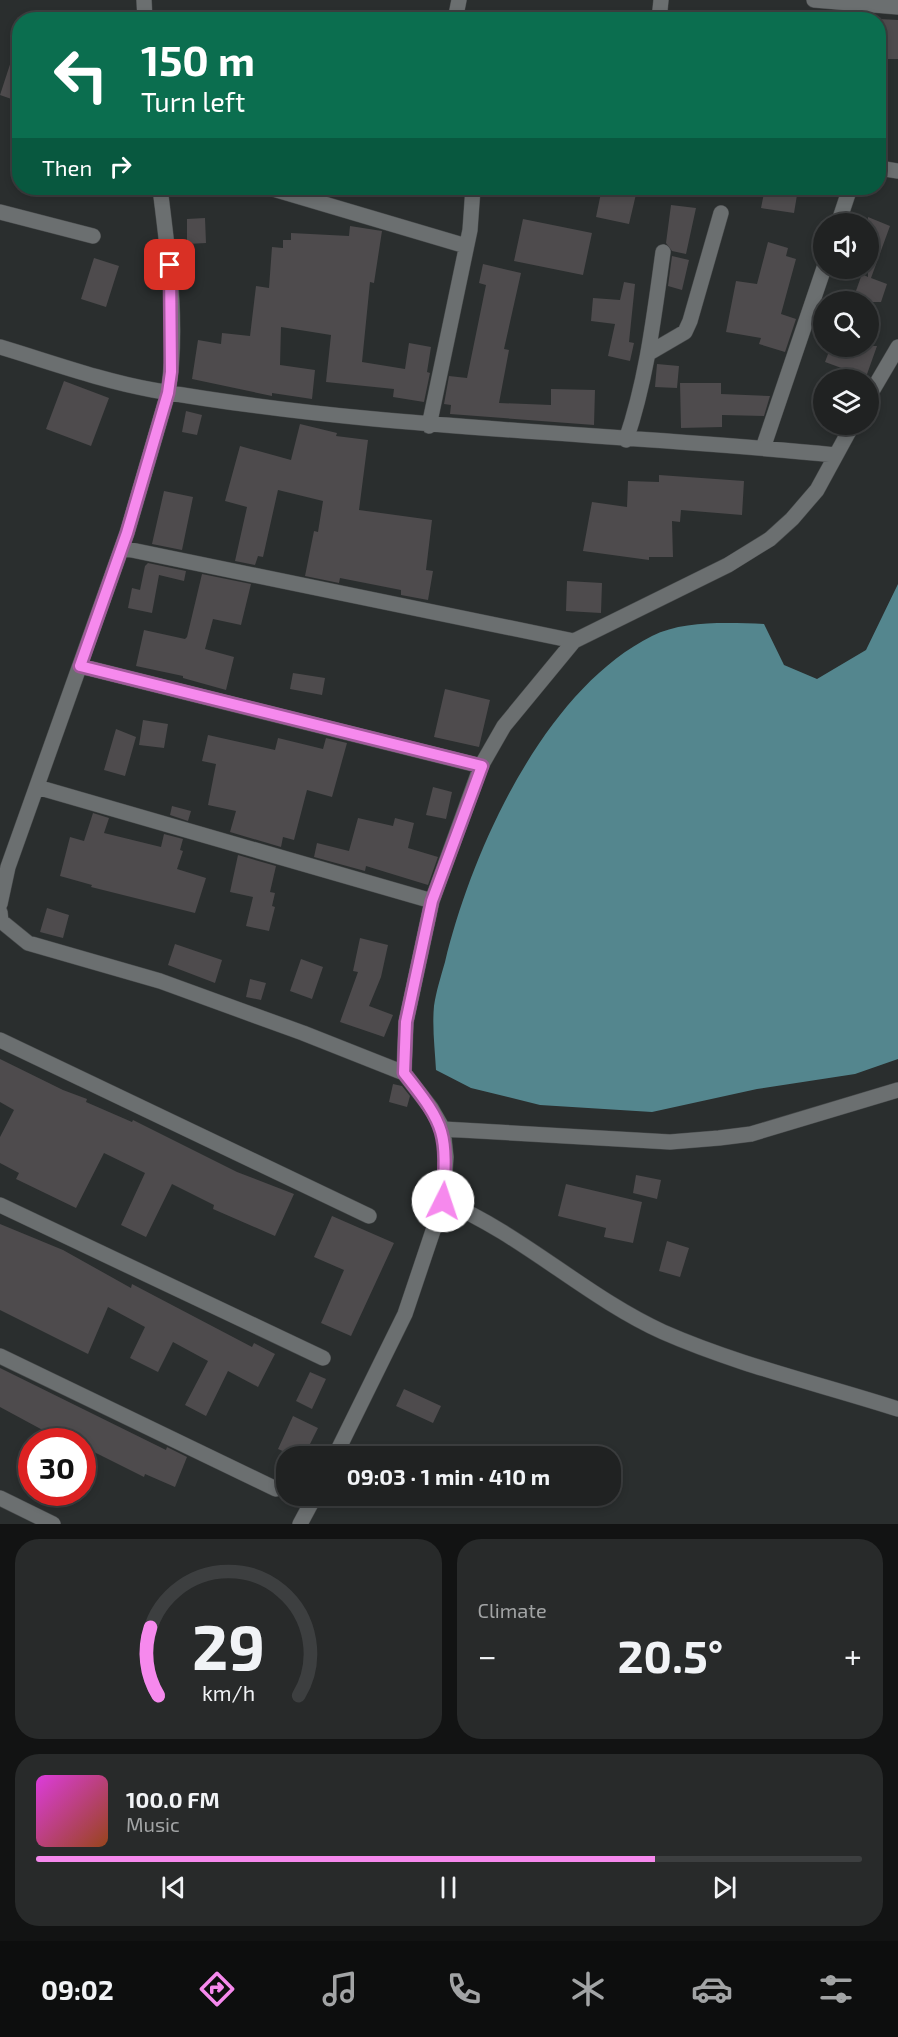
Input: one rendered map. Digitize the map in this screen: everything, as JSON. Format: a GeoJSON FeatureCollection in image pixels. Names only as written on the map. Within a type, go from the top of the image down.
{"type":"FeatureCollection","features":[{"type":"Feature","properties":{"kind":"street"},"geometry":{"type":"LineString","coordinates":[[814,0],[898,7]]}},
{"type":"Feature","properties":{"kind":"street"},"geometry":{"type":"LineString","coordinates":[[0,904],[8,867],[122,548],[168,393],[171,372],[170,265],[161,195]]}},
{"type":"Feature","properties":{"kind":"street"},"geometry":{"type":"LineString","coordinates":[[294,195],[466,246]]}},
{"type":"Feature","properties":{"kind":"street"},"geometry":{"type":"LineString","coordinates":[[429,426],[466,246],[472,195]]}},
{"type":"Feature","properties":{"kind":"street"},"geometry":{"type":"LineString","coordinates":[[842,213],[848,195]]}},
{"type":"Feature","properties":{"kind":"street"},"geometry":{"type":"LineString","coordinates":[[0,212],[93,236]]}},
{"type":"Feature","properties":{"kind":"street"},"geometry":{"type":"LineString","coordinates":[[649,353],[685,332],[721,213]]}},
{"type":"Feature","properties":{"kind":"street"},"geometry":{"type":"LineString","coordinates":[[626,440],[641,396],[663,252]]}},
{"type":"Feature","properties":{"kind":"street"},"geometry":{"type":"LineString","coordinates":[[763,448],[820,279]]}},
{"type":"Feature","properties":{"kind":"street"},"geometry":{"type":"LineString","coordinates":[[0,347],[168,393],[268,409],[429,426],[763,448],[835,455]]}},
{"type":"Feature","properties":{"kind":"street"},"geometry":{"type":"LineString","coordinates":[[879,379],[898,347]]}},
{"type":"Feature","properties":{"kind":"street"},"geometry":{"type":"LineString","coordinates":[[404,1073],[406,1022],[432,901],[482,766],[504,726],[574,641],[728,565],[770,540],[817,490],[847,435]]}},
{"type":"Feature","properties":{"kind":"street"},"geometry":{"type":"LineString","coordinates":[[122,548],[574,641]]}},
{"type":"Feature","properties":{"kind":"street"},"geometry":{"type":"LineString","coordinates":[[80,666],[482,766]]}},
{"type":"Feature","properties":{"kind":"street"},"geometry":{"type":"LineString","coordinates":[[37,787],[432,901]]}},
{"type":"Feature","properties":{"kind":"street"},"geometry":{"type":"LineString","coordinates":[[0,912],[1,921],[28,943],[160,981],[404,1073],[431,1108],[443,1129],[446,1157],[443,1201],[405,1314],[340,1446]]}},
{"type":"Feature","properties":{"kind":"street"},"geometry":{"type":"LineString","coordinates":[[0,1040],[369,1216]]}},
{"type":"Feature","properties":{"kind":"street"},"geometry":{"type":"LineString","coordinates":[[443,1129],[670,1142],[719,1138],[751,1134],[898,1090]]}},
{"type":"Feature","properties":{"kind":"street"},"geometry":{"type":"LineString","coordinates":[[443,1201],[488,1224],[662,1331],[716,1352],[898,1409]]}},
{"type":"Feature","properties":{"kind":"street"},"geometry":{"type":"LineString","coordinates":[[0,1205],[323,1358]]}},
{"type":"Feature","properties":{"kind":"street"},"geometry":{"type":"LineString","coordinates":[[0,1356],[276,1489]]}},
{"type":"Feature","properties":{"kind":"street"},"geometry":{"type":"LineString","coordinates":[[0,1498],[53,1524]]}},
{"type":"Feature","properties":{"kind":"street"},"geometry":{"type":"LineString","coordinates":[[300,1524],[310,1506]]}},
{"type":"Feature","properties":{"kind":"water"},"geometry":{"type":"Polygon","coordinates":[[[898,584],[898,1059],[855,1074],[757,1089],[652,1112],[540,1105],[471,1088],[436,1070],[434,1006],[457,918],[474,871],[494,824],[518,777],[546,733],[578,694],[613,661],[652,636],[678,627],[707,624],[764,624],[784,665],[817,679],[866,650],[898,584]]]}},
{"type":"Feature","properties":{"kind":"building"},"geometry":{"type":"Polygon","coordinates":[[[886,19],[898,20],[898,59],[886,59],[886,19]]]}},
{"type":"Feature","properties":{"kind":"building"},"geometry":{"type":"Polygon","coordinates":[[[12,58],[12,99],[0,95],[12,58]]]}},
{"type":"Feature","properties":{"kind":"building"},"geometry":{"type":"Polygon","coordinates":[[[601,195],[636,195],[629,224],[596,217],[601,195]]]}},
{"type":"Feature","properties":{"kind":"building"},"geometry":{"type":"Polygon","coordinates":[[[764,195],[797,195],[794,213],[761,208],[764,195]]]}},
{"type":"Feature","properties":{"kind":"building"},"geometry":{"type":"Polygon","coordinates":[[[671,205],[696,208],[686,254],[672,251],[666,243],[671,205]]]}},
{"type":"Feature","properties":{"kind":"building"},"geometry":{"type":"Polygon","coordinates":[[[205,218],[206,243],[187,244],[187,219],[205,218]]]}},
{"type":"Feature","properties":{"kind":"building"},"geometry":{"type":"Polygon","coordinates":[[[523,219],[592,233],[583,275],[514,261],[523,219]]]}},
{"type":"Feature","properties":{"kind":"building"},"geometry":{"type":"Polygon","coordinates":[[[879,222],[890,226],[879,256],[879,222]]]}},
{"type":"Feature","properties":{"kind":"building"},"geometry":{"type":"Polygon","coordinates":[[[350,226],[382,231],[374,283],[370,282],[362,362],[405,369],[409,343],[431,347],[427,372],[430,373],[424,402],[393,397],[394,389],[326,382],[331,335],[281,327],[280,365],[315,370],[312,399],[272,393],[272,396],[192,379],[198,340],[221,344],[222,333],[250,336],[256,286],[269,288],[272,247],[283,248],[283,240],[291,240],[291,233],[349,236],[350,226]]]}},
{"type":"Feature","properties":{"kind":"building"},"geometry":{"type":"Polygon","coordinates":[[[768,242],[788,248],[786,256],[796,259],[781,314],[796,319],[785,352],[759,344],[761,338],[726,332],[736,281],[757,284],[768,242]]]}},
{"type":"Feature","properties":{"kind":"building"},"geometry":{"type":"Polygon","coordinates":[[[672,256],[689,260],[682,290],[668,286],[672,256]]]}},
{"type":"Feature","properties":{"kind":"building"},"geometry":{"type":"Polygon","coordinates":[[[94,258],[119,266],[106,307],[81,299],[94,258]]]}},
{"type":"Feature","properties":{"kind":"building"},"geometry":{"type":"Polygon","coordinates":[[[483,264],[521,273],[504,349],[509,350],[499,403],[551,405],[551,389],[595,390],[594,425],[450,414],[451,405],[444,404],[449,376],[467,378],[486,285],[479,283],[483,264]]]}},
{"type":"Feature","properties":{"kind":"building"},"geometry":{"type":"Polygon","coordinates":[[[860,279],[874,279],[887,284],[881,302],[879,302],[879,291],[856,291],[860,279]]]}},
{"type":"Feature","properties":{"kind":"building"},"geometry":{"type":"Polygon","coordinates":[[[624,282],[635,284],[629,342],[634,343],[630,361],[608,356],[615,324],[591,321],[593,298],[620,300],[624,282]]]}},
{"type":"Feature","properties":{"kind":"building"},"geometry":{"type":"Polygon","coordinates":[[[827,357],[873,357],[869,369],[844,369],[825,362],[827,357]]]}},
{"type":"Feature","properties":{"kind":"building"},"geometry":{"type":"Polygon","coordinates":[[[657,364],[679,366],[677,388],[655,387],[657,364]]]}},
{"type":"Feature","properties":{"kind":"building"},"geometry":{"type":"Polygon","coordinates":[[[64,381],[109,398],[91,446],[46,429],[64,381]]]}},
{"type":"Feature","properties":{"kind":"building"},"geometry":{"type":"Polygon","coordinates":[[[680,383],[721,383],[721,394],[770,396],[764,416],[722,415],[722,427],[681,428],[680,383]]]}},
{"type":"Feature","properties":{"kind":"building"},"geometry":{"type":"Polygon","coordinates":[[[186,411],[202,415],[197,435],[182,432],[186,411]]]}},
{"type":"Feature","properties":{"kind":"building"},"geometry":{"type":"Polygon","coordinates":[[[300,424],[337,433],[336,436],[368,440],[359,510],[432,520],[426,570],[433,571],[428,600],[401,595],[401,590],[340,578],[339,583],[305,576],[314,531],[318,532],[323,501],[278,490],[263,557],[258,556],[255,565],[235,561],[247,507],[225,501],[240,446],[291,460],[300,424]]]}},
{"type":"Feature","properties":{"kind":"building"},"geometry":{"type":"Polygon","coordinates":[[[659,475],[744,481],[742,515],[681,510],[680,522],[672,521],[673,557],[649,557],[649,560],[583,551],[592,502],[627,507],[628,481],[659,482],[659,475]]]}},
{"type":"Feature","properties":{"kind":"building"},"geometry":{"type":"Polygon","coordinates":[[[164,491],[193,497],[182,550],[152,544],[164,491]]]}},
{"type":"Feature","properties":{"kind":"building"},"geometry":{"type":"Polygon","coordinates":[[[148,563],[186,571],[184,581],[159,575],[152,613],[128,608],[132,588],[140,590],[145,566],[148,563]]]}},
{"type":"Feature","properties":{"kind":"building"},"geometry":{"type":"Polygon","coordinates":[[[202,574],[251,584],[241,625],[213,619],[205,649],[234,657],[226,690],[183,678],[183,676],[136,666],[144,630],[185,639],[187,637],[202,574]]]}},
{"type":"Feature","properties":{"kind":"building"},"geometry":{"type":"Polygon","coordinates":[[[567,581],[602,583],[601,613],[566,611],[567,581]]]}},
{"type":"Feature","properties":{"kind":"building"},"geometry":{"type":"Polygon","coordinates":[[[293,673],[325,678],[322,695],[290,689],[293,673]]]}},
{"type":"Feature","properties":{"kind":"building"},"geometry":{"type":"Polygon","coordinates":[[[445,689],[490,700],[479,747],[434,737],[445,689]]]}},
{"type":"Feature","properties":{"kind":"building"},"geometry":{"type":"Polygon","coordinates":[[[143,720],[168,724],[164,748],[139,745],[143,720]]]}},
{"type":"Feature","properties":{"kind":"building"},"geometry":{"type":"Polygon","coordinates":[[[116,729],[136,737],[125,776],[104,770],[116,729]]]}},
{"type":"Feature","properties":{"kind":"building"},"geometry":{"type":"Polygon","coordinates":[[[208,735],[275,750],[278,738],[323,749],[326,738],[347,743],[332,797],[307,790],[294,840],[283,837],[281,847],[230,832],[236,811],[208,805],[216,764],[202,761],[208,735]]]}},
{"type":"Feature","properties":{"kind":"building"},"geometry":{"type":"Polygon","coordinates":[[[433,787],[452,792],[446,819],[426,815],[433,787]]]}},
{"type":"Feature","properties":{"kind":"building"},"geometry":{"type":"Polygon","coordinates":[[[172,806],[191,811],[188,821],[170,815],[172,806]]]}},
{"type":"Feature","properties":{"kind":"building"},"geometry":{"type":"Polygon","coordinates":[[[93,813],[109,818],[104,833],[161,847],[164,834],[183,839],[180,850],[183,851],[177,869],[206,878],[195,913],[91,887],[92,885],[60,876],[70,837],[84,841],[93,813]]]}},
{"type":"Feature","properties":{"kind":"building"},"geometry":{"type":"Polygon","coordinates":[[[358,818],[393,826],[395,818],[414,823],[408,848],[438,857],[428,885],[366,866],[365,871],[314,857],[317,843],[349,851],[358,818]]]}},
{"type":"Feature","properties":{"kind":"building"},"geometry":{"type":"Polygon","coordinates":[[[238,855],[276,866],[270,892],[275,893],[272,906],[275,907],[269,931],[246,926],[253,897],[230,892],[238,855]]]}},
{"type":"Feature","properties":{"kind":"building"},"geometry":{"type":"Polygon","coordinates":[[[47,908],[69,915],[63,938],[40,932],[47,908]]]}},
{"type":"Feature","properties":{"kind":"building"},"geometry":{"type":"Polygon","coordinates":[[[360,938],[388,945],[381,977],[369,1006],[393,1015],[384,1037],[340,1022],[358,972],[353,971],[360,938]]]}},
{"type":"Feature","properties":{"kind":"building"},"geometry":{"type":"Polygon","coordinates":[[[175,944],[222,960],[215,983],[168,965],[175,944]]]}},
{"type":"Feature","properties":{"kind":"building"},"geometry":{"type":"Polygon","coordinates":[[[301,959],[323,967],[312,999],[290,991],[301,959]]]}},
{"type":"Feature","properties":{"kind":"building"},"geometry":{"type":"Polygon","coordinates":[[[250,979],[266,983],[261,1000],[246,997],[250,979]]]}},
{"type":"Feature","properties":{"kind":"building"},"geometry":{"type":"Polygon","coordinates":[[[0,1059],[63,1090],[87,1099],[86,1102],[132,1122],[133,1120],[237,1172],[294,1194],[275,1236],[213,1209],[214,1205],[172,1184],[146,1237],[121,1225],[145,1173],[104,1153],[76,1208],[16,1179],[19,1173],[0,1163],[0,1137],[14,1110],[0,1102],[0,1059]]]}},
{"type":"Feature","properties":{"kind":"building"},"geometry":{"type":"Polygon","coordinates":[[[393,1084],[402,1086],[410,1096],[407,1107],[389,1102],[393,1084]]]}},
{"type":"Feature","properties":{"kind":"building"},"geometry":{"type":"Polygon","coordinates":[[[636,1175],[661,1180],[657,1199],[633,1193],[636,1175]]]}},
{"type":"Feature","properties":{"kind":"building"},"geometry":{"type":"Polygon","coordinates":[[[566,1184],[642,1202],[633,1243],[604,1237],[606,1228],[558,1216],[566,1184]]]}},
{"type":"Feature","properties":{"kind":"building"},"geometry":{"type":"Polygon","coordinates":[[[332,1216],[394,1243],[351,1336],[321,1323],[344,1270],[314,1257],[332,1216]]]}},
{"type":"Feature","properties":{"kind":"building"},"geometry":{"type":"Polygon","coordinates":[[[0,1224],[63,1250],[131,1288],[132,1284],[252,1347],[254,1343],[275,1354],[258,1387],[228,1371],[206,1416],[185,1405],[208,1361],[173,1342],[158,1372],[130,1358],[145,1327],[108,1307],[88,1354],[0,1310],[0,1224]]]}},
{"type":"Feature","properties":{"kind":"building"},"geometry":{"type":"Polygon","coordinates":[[[667,1241],[689,1248],[680,1277],[659,1271],[667,1241]]]}},
{"type":"Feature","properties":{"kind":"building"},"geometry":{"type":"Polygon","coordinates":[[[0,1368],[166,1450],[167,1447],[187,1457],[175,1487],[145,1474],[144,1477],[96,1453],[96,1428],[39,1428],[0,1407],[0,1368]]]}},
{"type":"Feature","properties":{"kind":"building"},"geometry":{"type":"Polygon","coordinates":[[[310,1372],[326,1379],[312,1409],[296,1401],[310,1372]]]}},
{"type":"Feature","properties":{"kind":"building"},"geometry":{"type":"Polygon","coordinates":[[[404,1389],[441,1406],[433,1423],[396,1406],[404,1389]]]}},
{"type":"Feature","properties":{"kind":"building"},"geometry":{"type":"Polygon","coordinates":[[[293,1416],[318,1428],[309,1446],[279,1446],[293,1416]]]}},
{"type":"Feature","properties":{"kind":"route"},"geometry":{"type":"LineString","coordinates":[[170,265],[171,372],[168,393],[127,533],[80,666],[482,766],[432,901],[406,1022],[404,1073],[431,1108],[443,1129],[446,1157],[443,1201]]}}]}
